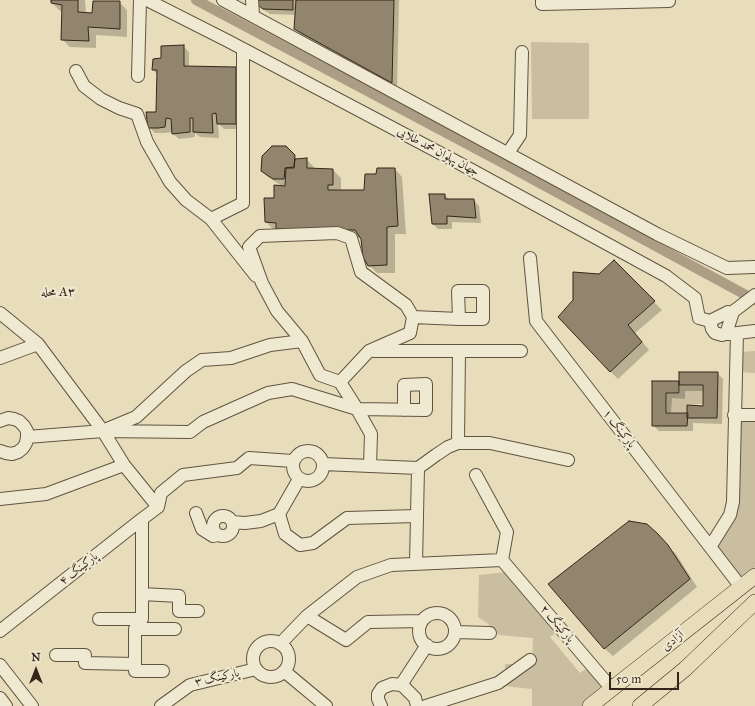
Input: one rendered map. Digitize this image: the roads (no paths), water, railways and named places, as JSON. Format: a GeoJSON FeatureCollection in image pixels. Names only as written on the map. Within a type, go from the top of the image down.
{"type":"FeatureCollection","features":[{"type":"Feature","properties":{"kind":"main road","name":"آزادی"},"geometry":{"type":"LineString","coordinates":[[590,706],[755,576]]}},
{"type":"Feature","properties":{"kind":"main road"},"geometry":{"type":"LineString","coordinates":[[640,706],[685,669],[755,602]]}},
{"type":"Feature","properties":{"kind":"street"},"geometry":{"type":"LineString","coordinates":[[138,76],[140,0]]}},
{"type":"Feature","properties":{"kind":"street","name":"جهان پهلوان محمد طلایی"},"geometry":{"type":"LineString","coordinates":[[147,0],[464,165],[666,276],[695,298],[699,318],[710,321]]}},
{"type":"Feature","properties":{"kind":"street"},"geometry":{"type":"LineString","coordinates":[[223,0],[657,234],[727,268],[755,267]]}},
{"type":"Feature","properties":{"kind":"street"},"geometry":{"type":"LineString","coordinates":[[252,0],[252,15]]}},
{"type":"Feature","properties":{"kind":"street"},"geometry":{"type":"LineString","coordinates":[[542,0],[542,4],[669,0]]}},
{"type":"Feature","properties":{"kind":"street"},"geometry":{"type":"LineString","coordinates":[[211,220],[243,203],[243,49]]}},
{"type":"Feature","properties":{"kind":"street"},"geometry":{"type":"LineString","coordinates":[[508,153],[520,135],[522,52]]}},
{"type":"Feature","properties":{"kind":"street"},"geometry":{"type":"LineString","coordinates":[[76,71],[84,86],[101,99],[119,108],[137,114],[147,142],[170,182],[186,200],[211,220],[262,283],[278,311],[302,341],[320,375],[340,382],[371,434],[370,466]]}},
{"type":"Feature","properties":{"kind":"street"},"geometry":{"type":"LineString","coordinates":[[262,283],[250,247],[260,236],[337,233],[351,238],[361,272],[406,304],[413,317],[410,333],[369,351],[340,382]]}},
{"type":"Feature","properties":{"kind":"street","name":"پارکینگ ۱"},"geometry":{"type":"LineString","coordinates":[[530,258],[536,321],[741,587]]}},
{"type":"Feature","properties":{"kind":"street"},"geometry":{"type":"LineString","coordinates":[[755,295],[730,314],[728,312],[710,321],[712,330],[715,333],[722,335],[755,331]]}},
{"type":"Feature","properties":{"kind":"street"},"geometry":{"type":"LineString","coordinates":[[0,313],[38,344],[103,431],[124,465],[158,507]]}},
{"type":"Feature","properties":{"kind":"street"},"geometry":{"type":"LineString","coordinates":[[710,547],[730,515],[733,502],[734,415],[732,315],[730,314]]}},
{"type":"Feature","properties":{"kind":"street"},"geometry":{"type":"LineString","coordinates":[[413,317],[459,319]]}},
{"type":"Feature","properties":{"kind":"street"},"geometry":{"type":"LineString","coordinates":[[103,431],[136,417],[186,371],[202,360],[231,358],[270,345],[302,341]]}},
{"type":"Feature","properties":{"kind":"street"},"geometry":{"type":"LineString","coordinates":[[0,358],[38,344]]}},
{"type":"Feature","properties":{"kind":"street"},"geometry":{"type":"LineString","coordinates":[[369,351],[521,351]]}},
{"type":"Feature","properties":{"kind":"street"},"geometry":{"type":"LineString","coordinates":[[458,443],[459,351]]}},
{"type":"Feature","properties":{"kind":"street"},"geometry":{"type":"LineString","coordinates":[[27,437],[103,431],[190,432],[203,422],[268,393],[292,389],[357,409],[404,410]]}},
{"type":"Feature","properties":{"kind":"street"},"geometry":{"type":"LineString","coordinates":[[734,415],[755,415]]}},
{"type":"Feature","properties":{"kind":"street"},"geometry":{"type":"LineString","coordinates":[[0,421],[8,418],[14,419],[19,421],[27,431],[26,443],[18,452],[6,454],[0,451]]}},
{"type":"Feature","properties":{"kind":"street"},"geometry":{"type":"LineString","coordinates":[[322,464],[418,468],[442,451],[458,443],[490,443],[568,460]]}},
{"type":"Feature","properties":{"kind":"street"},"geometry":{"type":"LineString","coordinates":[[305,451],[314,452],[318,455],[322,464],[321,473],[318,477],[309,481],[299,479],[293,471],[292,466],[296,456],[305,451]]}},
{"type":"Feature","properties":{"kind":"street"},"geometry":{"type":"LineString","coordinates":[[158,507],[161,492],[183,475],[237,468],[249,458],[293,461]]}},
{"type":"Feature","properties":{"kind":"street"},"geometry":{"type":"LineString","coordinates":[[0,500],[46,494],[124,465]]}},
{"type":"Feature","properties":{"kind":"street"},"geometry":{"type":"LineString","coordinates":[[416,564],[418,468]]}},
{"type":"Feature","properties":{"kind":"street"},"geometry":{"type":"LineString","coordinates":[[280,644],[307,616],[356,577],[391,565],[502,560],[507,532],[476,475]]}},
{"type":"Feature","properties":{"kind":"street"},"geometry":{"type":"LineString","coordinates":[[196,513],[202,529],[213,536],[224,536],[230,534],[233,528],[232,522],[245,523],[261,521],[279,514],[299,479]]}},
{"type":"Feature","properties":{"kind":"street","name":"پارکینگ ۴"},"geometry":{"type":"LineString","coordinates":[[0,631],[158,507]]}},
{"type":"Feature","properties":{"kind":"street"},"geometry":{"type":"LineString","coordinates":[[279,514],[285,534],[300,545],[313,544],[347,518],[416,516]]}},
{"type":"Feature","properties":{"kind":"street"},"geometry":{"type":"LineString","coordinates":[[142,519],[142,594],[138,624],[135,671],[163,671]]}},
{"type":"Feature","properties":{"kind":"street","name":"پارکینگ ۲"},"geometry":{"type":"LineString","coordinates":[[502,560],[612,689]]}},
{"type":"Feature","properties":{"kind":"street"},"geometry":{"type":"LineString","coordinates":[[142,594],[179,596],[179,611],[198,611]]}},
{"type":"Feature","properties":{"kind":"street"},"geometry":{"type":"LineString","coordinates":[[432,614],[443,614],[452,621],[455,632],[454,638],[446,647],[434,649],[424,643],[419,632],[422,621],[426,617],[432,614]]}},
{"type":"Feature","properties":{"kind":"street"},"geometry":{"type":"LineString","coordinates":[[307,616],[346,640],[368,622],[422,621]]}},
{"type":"Feature","properties":{"kind":"street"},"geometry":{"type":"LineString","coordinates":[[99,619],[175,629]]}},
{"type":"Feature","properties":{"kind":"street"},"geometry":{"type":"LineString","coordinates":[[455,632],[490,633]]}},
{"type":"Feature","properties":{"kind":"street"},"geometry":{"type":"LineString","coordinates":[[275,641],[280,644],[285,648],[288,654],[287,666],[284,671],[278,674],[266,676],[256,669],[253,658],[254,653],[256,649],[264,642],[275,641]]}},
{"type":"Feature","properties":{"kind":"street"},"geometry":{"type":"LineString","coordinates":[[401,684],[427,645]]}},
{"type":"Feature","properties":{"kind":"street"},"geometry":{"type":"LineString","coordinates":[[56,655],[84,655],[84,663],[135,664]]}},
{"type":"Feature","properties":{"kind":"street"},"geometry":{"type":"LineString","coordinates":[[426,706],[498,683],[530,660]]}},
{"type":"Feature","properties":{"kind":"street"},"geometry":{"type":"LineString","coordinates":[[0,665],[32,706]]}},
{"type":"Feature","properties":{"kind":"street","name":"پارکینگ ۳"},"geometry":{"type":"LineString","coordinates":[[161,706],[190,684],[256,669]]}},
{"type":"Feature","properties":{"kind":"street"},"geometry":{"type":"LineString","coordinates":[[284,671],[326,706]]}},
{"type":"Feature","properties":{"kind":"street"},"geometry":{"type":"LineString","coordinates":[[379,705],[378,694],[382,688],[392,684],[401,684],[415,698],[417,706]]}},
{"type":"Feature","properties":{"kind":"street"},"geometry":{"type":"LineString","coordinates":[[0,698],[6,706]]}},
{"type":"Feature","properties":{"kind":"waterway"},"geometry":{"type":"LineString","coordinates":[[196,0],[501,162],[755,300]]}},
{"type":"Feature","properties":{"kind":"district","name":"محله A۳"},"geometry":{"type":"Point","coordinates":[58,293]}}]}
